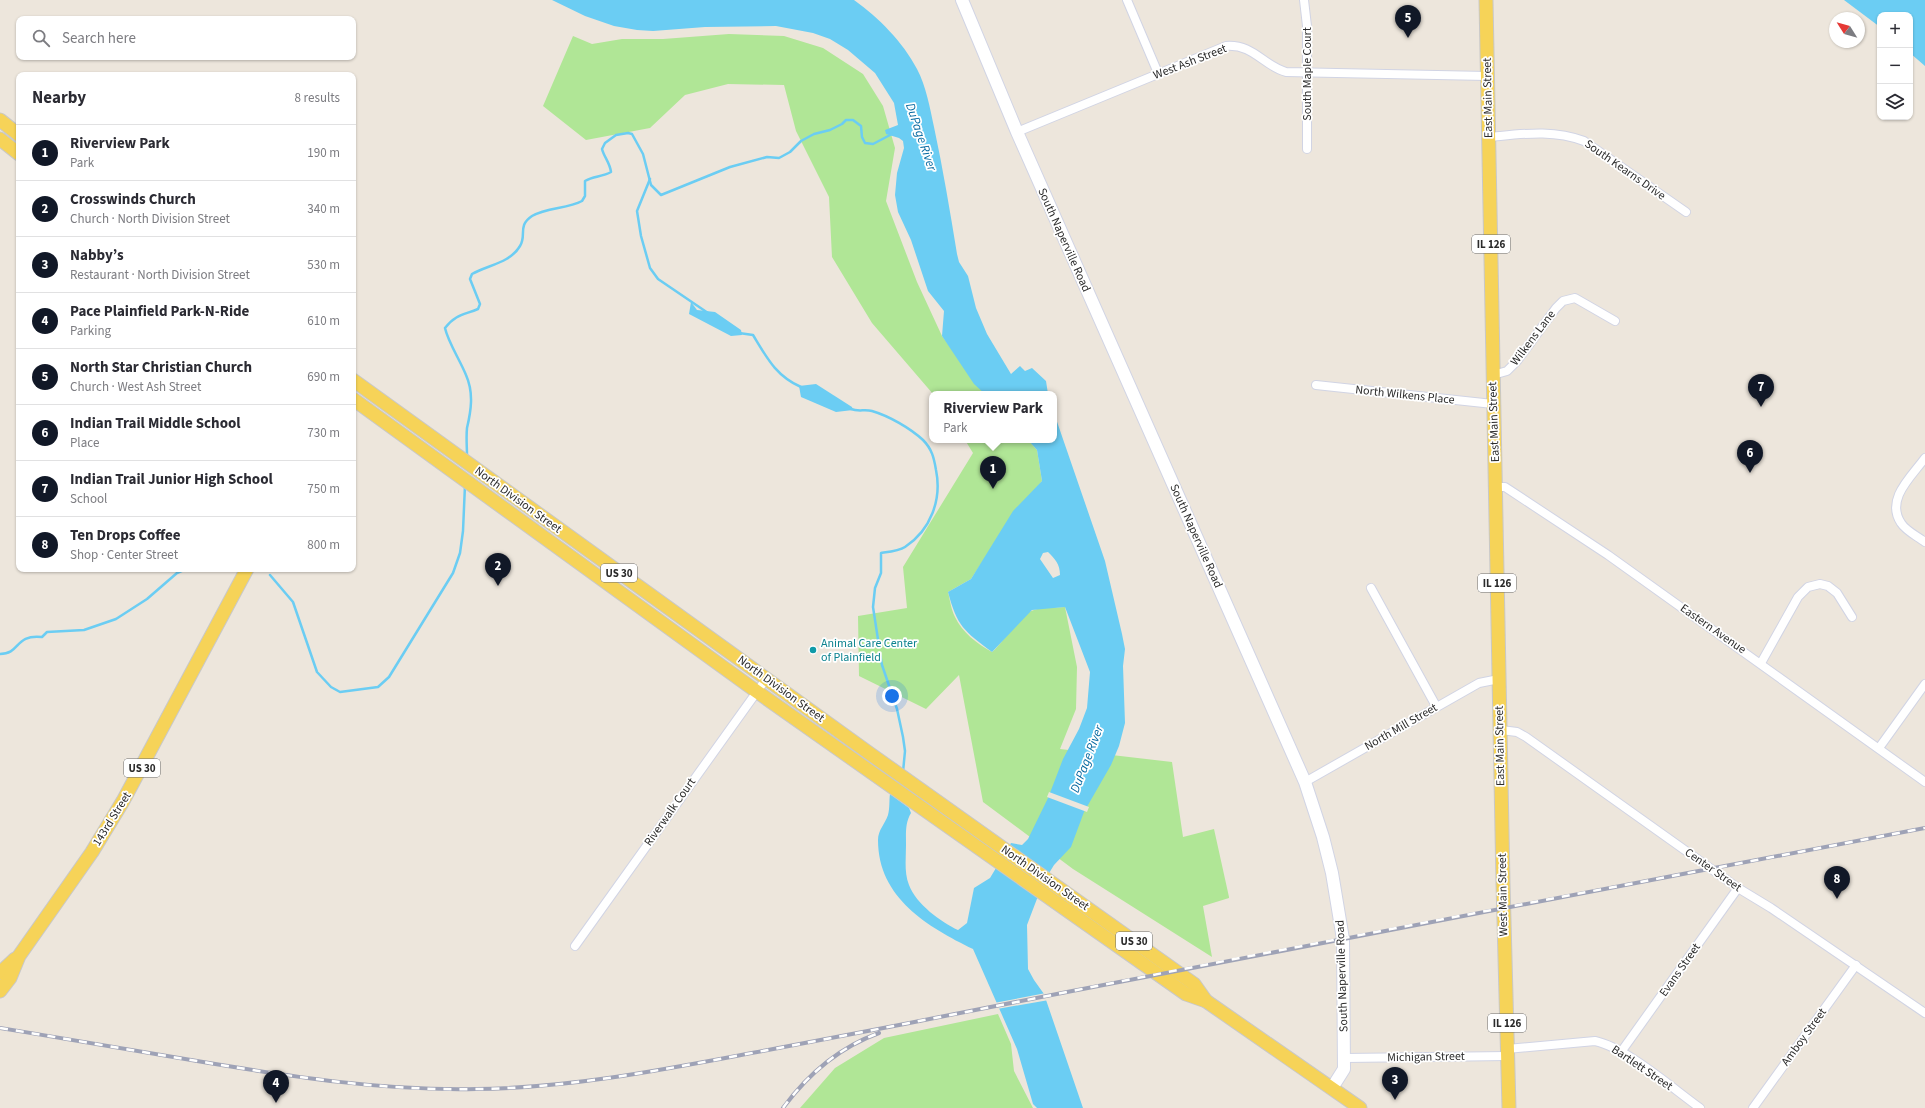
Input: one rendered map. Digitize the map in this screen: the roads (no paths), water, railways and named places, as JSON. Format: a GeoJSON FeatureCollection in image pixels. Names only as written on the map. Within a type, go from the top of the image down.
{"type":"FeatureCollection","features":[{"type":"Feature","properties":{"kind":"main road","name":"South Naperville Road"},"geometry":{"type":"LineString","coordinates":[[962,0],[1017,132],[1305,782],[1323,837],[1339,910],[1343,939],[1345,1058],[1344,1070],[1332,1088]]}},
{"type":"Feature","properties":{"kind":"main road","name":"East Main Street"},"geometry":{"type":"LineString","coordinates":[[1486,0],[1502,845]]}},
{"type":"Feature","properties":{"kind":"main road"},"geometry":{"type":"LineString","coordinates":[[0,120],[16,133]]}},
{"type":"Feature","properties":{"kind":"main road"},"geometry":{"type":"LineString","coordinates":[[0,139],[16,152]]}},
{"type":"Feature","properties":{"kind":"main road","name":"North Division Street"},"geometry":{"type":"LineString","coordinates":[[356,382],[869,753],[1194,984],[1206,1000],[1360,1108]]}},
{"type":"Feature","properties":{"kind":"main road","name":"US 30"},"geometry":{"type":"LineString","coordinates":[[356,401],[366,390]]}},
{"type":"Feature","properties":{"kind":"main road","name":"North Division Street"},"geometry":{"type":"LineString","coordinates":[[356,404],[473,486],[756,691],[1186,994],[1206,1000]]}},
{"type":"Feature","properties":{"kind":"main road"},"geometry":{"type":"LineString","coordinates":[[554,545],[563,533]]}},
{"type":"Feature","properties":{"kind":"main road","name":"143rd Street"},"geometry":{"type":"LineString","coordinates":[[0,991],[10,978],[19,956],[92,852],[127,794],[245,572]]}},
{"type":"Feature","properties":{"kind":"main road","name":"West Main Street"},"geometry":{"type":"LineString","coordinates":[[1502,845],[1507,1053]]}},
{"type":"Feature","properties":{"kind":"main road","name":"143rd Street"},"geometry":{"type":"LineString","coordinates":[[0,973],[19,956]]}},
{"type":"Feature","properties":{"kind":"main road","name":"IL 126"},"geometry":{"type":"LineString","coordinates":[[1507,1053],[1509,1104]]}},
{"type":"Feature","properties":{"kind":"street"},"geometry":{"type":"LineString","coordinates":[[1127,0],[1158,74]]}},
{"type":"Feature","properties":{"kind":"street","name":"South Maple Court"},"geometry":{"type":"LineString","coordinates":[[1304,0],[1307,26],[1307,148]]}},
{"type":"Feature","properties":{"kind":"street","name":"West Ash Street"},"geometry":{"type":"LineString","coordinates":[[1017,132],[1158,74],[1200,55],[1226,46],[1233,46],[1254,52],[1278,70],[1286,72],[1487,76]]}},
{"type":"Feature","properties":{"kind":"street","name":"South Kearns Drive"},"geometry":{"type":"LineString","coordinates":[[1489,137],[1553,133],[1565,134],[1584,141],[1686,212]]}},
{"type":"Feature","properties":{"kind":"street","name":"Wilkens Lane"},"geometry":{"type":"LineString","coordinates":[[1493,375],[1507,371],[1517,361],[1556,308],[1563,301],[1575,298],[1614,321]]}},
{"type":"Feature","properties":{"kind":"street","name":"North Wilkens Place"},"geometry":{"type":"LineString","coordinates":[[1316,385],[1493,404]]}},
{"type":"Feature","properties":{"kind":"street"},"geometry":{"type":"LineString","coordinates":[[1925,458],[1899,494],[1896,509],[1898,517],[1904,527],[1925,542]]}},
{"type":"Feature","properties":{"kind":"street","name":"Eastern Avenue"},"geometry":{"type":"LineString","coordinates":[[1496,487],[1505,487],[1608,555],[1761,663],[1925,782]]}},
{"type":"Feature","properties":{"kind":"street"},"geometry":{"type":"LineString","coordinates":[[1761,663],[1798,597],[1808,587],[1820,584],[1828,586],[1837,593],[1852,617]]}},
{"type":"Feature","properties":{"kind":"street"},"geometry":{"type":"LineString","coordinates":[[1371,588],[1436,706]]}},
{"type":"Feature","properties":{"kind":"street","name":"Riverwalk Court"},"geometry":{"type":"LineString","coordinates":[[575,946],[766,678]]}},
{"type":"Feature","properties":{"kind":"street","name":"North Mill Street"},"geometry":{"type":"LineString","coordinates":[[1305,782],[1436,706],[1479,683],[1499,679]]}},
{"type":"Feature","properties":{"kind":"street"},"geometry":{"type":"LineString","coordinates":[[1879,748],[1925,684]]}},
{"type":"Feature","properties":{"kind":"street","name":"Center Street"},"geometry":{"type":"LineString","coordinates":[[1501,730],[1517,732],[1526,737],[1738,888],[1856,965],[1925,1013]]}},
{"type":"Feature","properties":{"kind":"street","name":"Evans Street"},"geometry":{"type":"LineString","coordinates":[[1621,1052],[1738,888]]}},
{"type":"Feature","properties":{"kind":"street","name":"Amboy Street"},"geometry":{"type":"LineString","coordinates":[[1753,1108],[1856,965]]}},
{"type":"Feature","properties":{"kind":"street","name":"Bartlett Street"},"geometry":{"type":"LineString","coordinates":[[1507,1053],[1595,1041],[1607,1044],[1621,1052],[1700,1108]]}},
{"type":"Feature","properties":{"kind":"street","name":"Michigan Street"},"geometry":{"type":"LineString","coordinates":[[1345,1058],[1507,1053]]}},
{"type":"Feature","properties":{"kind":"water","name":"DuPage River"},"geometry":{"type":"Polygon","coordinates":[[[552,0],[854,0],[863,7],[898,40],[917,69],[923,83],[937,143],[959,262],[968,276],[976,308],[987,334],[1011,374],[1020,366],[1025,371],[1032,368],[1046,381],[1048,391],[982,391],[974,384],[942,336],[944,311],[928,291],[911,240],[898,212],[895,195],[897,173],[904,148],[903,141],[899,138],[886,134],[885,130],[898,125],[894,103],[875,73],[848,50],[830,39],[813,33],[776,26],[705,27],[653,31],[614,26],[585,16],[552,0]]]}},
{"type":"Feature","properties":{"kind":"water"},"geometry":{"type":"Polygon","coordinates":[[[1844,0],[1925,0],[1925,66],[1913,56],[1913,12],[1877,12],[1877,25],[1865,16],[1865,12],[1860,12],[1844,0]]]}},
{"type":"Feature","properties":{"kind":"water"},"geometry":{"type":"Polygon","coordinates":[[[691,302],[697,310],[715,312],[741,330],[742,335],[731,336],[689,314],[691,302]]]}},
{"type":"Feature","properties":{"kind":"water"},"geometry":{"type":"Polygon","coordinates":[[[816,384],[852,407],[853,410],[836,412],[801,397],[799,386],[816,384]]]}},
{"type":"Feature","properties":{"kind":"water","name":"DuPage River"},"geometry":{"type":"Polygon","coordinates":[[[1057,422],[1105,561],[1125,649],[1123,666],[1125,723],[1119,746],[1111,765],[1084,812],[1071,847],[1054,865],[1043,883],[1027,925],[1028,969],[1044,994],[1083,1108],[1037,1108],[1033,1104],[1017,1049],[973,949],[939,931],[923,920],[896,894],[887,878],[880,860],[878,840],[879,833],[888,815],[890,794],[909,808],[911,813],[906,828],[906,876],[912,892],[930,912],[958,930],[967,923],[974,888],[990,878],[1011,843],[1022,845],[1028,839],[1048,798],[1063,759],[1079,729],[1087,708],[1090,672],[1065,607],[1032,610],[992,652],[968,633],[963,627],[955,613],[948,592],[971,579],[1013,511],[1042,481],[1037,450],[1031,443],[1057,443],[1057,422]],[[1048,552],[1043,553],[1040,559],[1053,578],[1060,575],[1057,562],[1048,552]]]}},
{"type":"Feature","properties":{"kind":"waterway"},"geometry":{"type":"LineString","coordinates":[[467,456],[467,428],[471,402],[469,382],[445,328],[457,317],[478,309],[480,304],[470,279],[472,274],[505,260],[516,252],[522,242],[523,227],[527,220],[538,213],[576,204],[582,201],[585,196],[585,181],[611,172],[602,149],[605,143],[616,135],[628,133],[632,134],[643,154],[651,185],[661,195],[730,167],[767,157],[779,158],[790,152],[801,141],[814,134],[830,130],[842,124],[846,120],[853,120],[861,126],[862,137],[865,143],[873,144],[892,134]]}},
{"type":"Feature","properties":{"kind":"waterway"},"geometry":{"type":"LineString","coordinates":[[650,179],[637,211],[641,236],[650,268],[658,279],[708,313]]}},
{"type":"Feature","properties":{"kind":"waterway"},"geometry":{"type":"LineString","coordinates":[[739,333],[753,335],[773,366],[792,383],[801,387]]}},
{"type":"Feature","properties":{"kind":"waterway"},"geometry":{"type":"LineString","coordinates":[[851,409],[869,410],[879,413],[899,423],[923,440],[929,447],[932,454],[937,481],[936,503],[928,523],[922,532],[905,547],[881,553],[881,573],[875,588],[873,607],[879,646]]}},
{"type":"Feature","properties":{"kind":"waterway"},"geometry":{"type":"LineString","coordinates":[[270,575],[293,602],[317,672],[331,687],[340,692],[378,687],[389,677],[453,573],[460,553],[463,531],[465,485]]}},
{"type":"Feature","properties":{"kind":"waterway"},"geometry":{"type":"LineString","coordinates":[[0,654],[11,651],[27,638],[42,637],[47,632],[84,630],[116,619],[147,599],[179,572]]}},
{"type":"Feature","properties":{"kind":"waterway"},"geometry":{"type":"LineString","coordinates":[[880,654],[882,665],[897,709],[903,737],[905,751],[903,772]]}},
{"type":"Feature","properties":{"kind":"railway"},"geometry":{"type":"LineString","coordinates":[[0,1028],[237,1068],[339,1082],[407,1088],[442,1089],[513,1088],[550,1085],[623,1076],[732,1057],[1281,950],[1925,828]]}},
{"type":"Feature","properties":{"kind":"railway"},"geometry":{"type":"LineString","coordinates":[[783,1108],[803,1084],[826,1063],[851,1046],[879,1033]]}},
{"type":"Feature","properties":{"kind":"place","name":"North Star Christian Church"},"geometry":{"type":"Point","coordinates":[1408,38]}},
{"type":"Feature","properties":{"kind":"place","name":"Indian Trail Junior High School"},"geometry":{"type":"Point","coordinates":[1761,407]}},
{"type":"Feature","properties":{"kind":"place","name":"Indian Trail Middle School"},"geometry":{"type":"Point","coordinates":[1750,473]}},
{"type":"Feature","properties":{"kind":"place","name":"Riverview Park"},"geometry":{"type":"Point","coordinates":[993,489]}},
{"type":"Feature","properties":{"kind":"place","name":"Crosswinds Church"},"geometry":{"type":"Point","coordinates":[498,586]}},
{"type":"Feature","properties":{"kind":"place","name":"Animal Care Center of Plainfield"},"geometry":{"type":"Point","coordinates":[813,650]}},
{"type":"Feature","properties":{"kind":"place","name":"Ten Drops Coffee"},"geometry":{"type":"Point","coordinates":[1837,899]}},
{"type":"Feature","properties":{"kind":"place","name":"Nabby’s"},"geometry":{"type":"Point","coordinates":[1395,1100]}},
{"type":"Feature","properties":{"kind":"place","name":"Pace Plainfield Park-N-Ride"},"geometry":{"type":"Point","coordinates":[276,1103]}}]}
